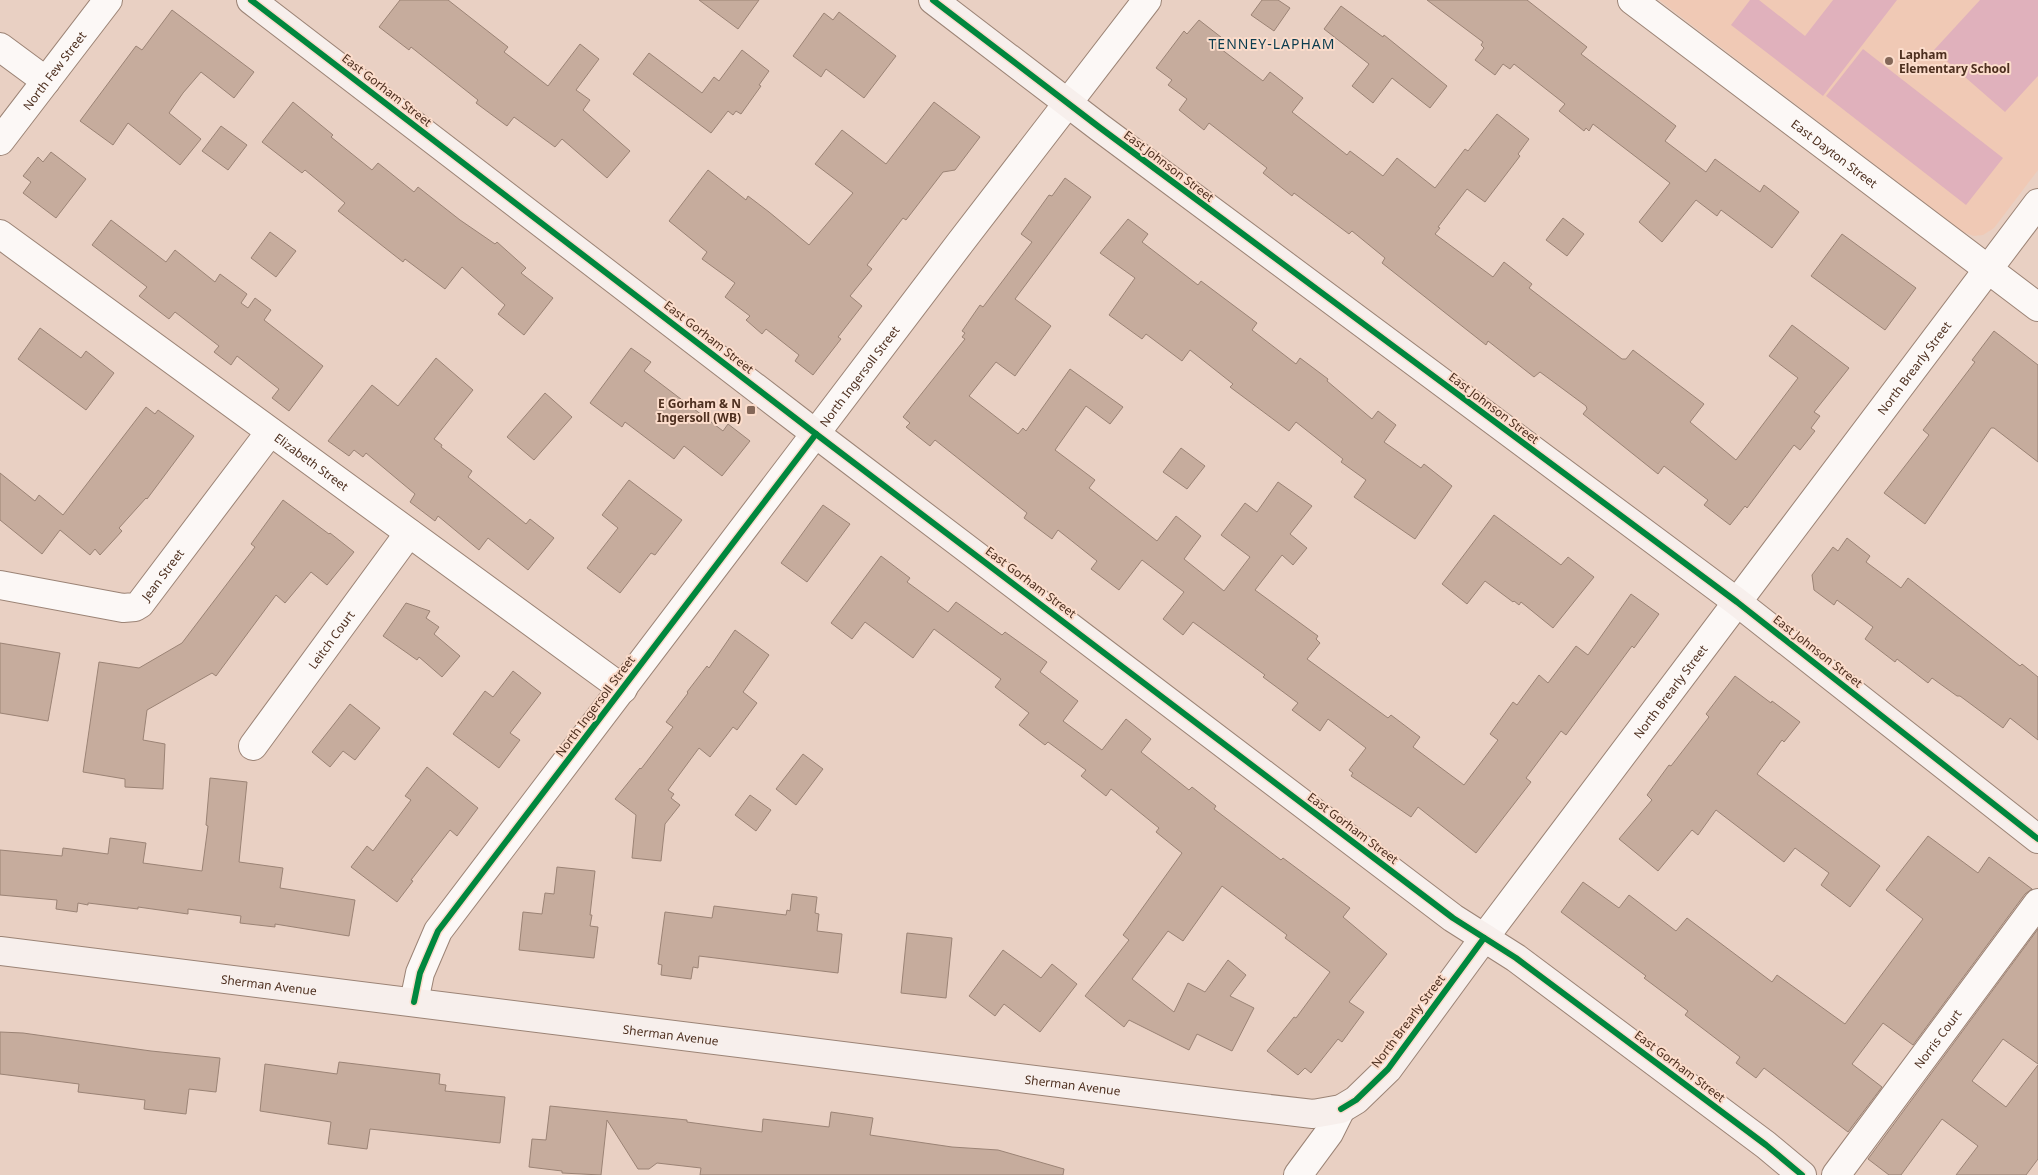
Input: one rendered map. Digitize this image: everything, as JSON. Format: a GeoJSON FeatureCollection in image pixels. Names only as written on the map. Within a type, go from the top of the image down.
{"type":"FeatureCollection","features":[{"type":"Feature","properties":{"kind":"main road","name":"East Gorham Street"},"geometry":{"type":"LineString","coordinates":[[251,0],[816,434],[1445,912],[1516,958],[1766,1144],[1802,1175]]}},
{"type":"Feature","properties":{"kind":"main road","name":"East Johnson Street"},"geometry":{"type":"LineString","coordinates":[[933,0],[1068,104],[1737,602],[2038,839]]}},
{"type":"Feature","properties":{"kind":"main road","name":"North Brearly Street"},"geometry":{"type":"LineString","coordinates":[[1341,1109],[1356,1100],[1388,1069],[1484,938]]}},
{"type":"Feature","properties":{"kind":"main road","name":"Sherman Avenue"},"geometry":{"type":"LineString","coordinates":[[0,950],[1295,1112],[1313,1114],[1341,1109]]}},
{"type":"Feature","properties":{"kind":"street","name":"North Few Street"},"geometry":{"type":"LineString","coordinates":[[0,142],[108,0]]}},
{"type":"Feature","properties":{"kind":"street","name":"North Ingersoll Street"},"geometry":{"type":"LineString","coordinates":[[414,1002],[420,973],[438,931],[1147,0]]}},
{"type":"Feature","properties":{"kind":"street","name":"East Dayton Street"},"geometry":{"type":"LineString","coordinates":[[1632,0],[2038,307]]}},
{"type":"Feature","properties":{"kind":"street"},"geometry":{"type":"LineString","coordinates":[[0,47],[46,82]]}},
{"type":"Feature","properties":{"kind":"street","name":"North Brearly Street"},"geometry":{"type":"LineString","coordinates":[[1484,938],[2038,203]]}},
{"type":"Feature","properties":{"kind":"street","name":"Elizabeth Street"},"geometry":{"type":"LineString","coordinates":[[0,234],[623,689]]}},
{"type":"Feature","properties":{"kind":"street","name":"Jean Street"},"geometry":{"type":"LineString","coordinates":[[0,585],[123,608],[135,607],[140,604],[270,432]]}},
{"type":"Feature","properties":{"kind":"street","name":"Leitch Court"},"geometry":{"type":"LineString","coordinates":[[253,746],[409,533]]}},
{"type":"Feature","properties":{"kind":"street","name":"Norris Court"},"geometry":{"type":"LineString","coordinates":[[1836,1175],[2038,903]]}},
{"type":"Feature","properties":{"kind":"street","name":"North Brearly Street"},"geometry":{"type":"LineString","coordinates":[[1298,1175],[1329,1133],[1341,1109]]}},
{"type":"Feature","properties":{"kind":"shaded area","name":"Lapham Elementary School"},"geometry":{"type":"Polygon","coordinates":[[[1659,0],[2038,0],[2038,170],[1994,228],[1983,235],[1974,236],[1963,232],[1659,0]]]}},
{"type":"Feature","properties":{"kind":"shaded area"},"geometry":{"type":"Polygon","coordinates":[[[1750,0],[1759,0],[1805,36],[1833,0],[1897,0],[1823,96],[1731,25],[1750,0]]]}},
{"type":"Feature","properties":{"kind":"shaded area"},"geometry":{"type":"Polygon","coordinates":[[[1980,0],[2038,0],[2038,76],[2005,112],[1934,50],[1980,0]]]}},
{"type":"Feature","properties":{"kind":"shaded area"},"geometry":{"type":"Polygon","coordinates":[[[1863,49],[2003,158],[1966,205],[1826,96],[1863,49]]]}},
{"type":"Feature","properties":{"kind":"building"},"geometry":{"type":"Polygon","coordinates":[[[400,0],[448,0],[508,47],[504,52],[548,86],[580,44],[599,59],[576,90],[590,100],[583,110],[630,151],[607,178],[562,139],[555,147],[514,117],[507,126],[476,103],[478,100],[411,47],[409,50],[379,27],[400,0]]]}},
{"type":"Feature","properties":{"kind":"building"},"geometry":{"type":"Polygon","coordinates":[[[699,0],[759,0],[738,29],[699,0]]]}},
{"type":"Feature","properties":{"kind":"building"},"geometry":{"type":"Polygon","coordinates":[[[1262,0],[1278,0],[1290,8],[1274,31],[1251,15],[1262,0]]]}},
{"type":"Feature","properties":{"kind":"building"},"geometry":{"type":"Polygon","coordinates":[[[1427,0],[1527,0],[1587,47],[1581,54],[1676,126],[1665,141],[1706,172],[1715,159],[1760,192],[1764,185],[1799,212],[1772,248],[1721,210],[1717,216],[1696,200],[1662,242],[1639,222],[1670,183],[1593,124],[1589,131],[1586,128],[1584,131],[1559,111],[1565,104],[1514,64],[1510,69],[1503,64],[1495,75],[1475,60],[1484,48],[1481,45],[1483,42],[1427,0]]]}},
{"type":"Feature","properties":{"kind":"building"},"geometry":{"type":"Polygon","coordinates":[[[1341,6],[1383,37],[1384,35],[1447,86],[1430,108],[1392,78],[1373,103],[1352,86],[1369,64],[1324,29],[1341,6]]]}},
{"type":"Feature","properties":{"kind":"building"},"geometry":{"type":"Polygon","coordinates":[[[172,10],[254,72],[234,98],[201,72],[183,93],[169,113],[201,139],[180,165],[128,123],[113,145],[80,121],[136,46],[142,50],[172,10]]]}},
{"type":"Feature","properties":{"kind":"building"},"geometry":{"type":"Polygon","coordinates":[[[839,12],[896,56],[864,98],[826,69],[821,77],[793,56],[824,13],[833,20],[839,12]]]}},
{"type":"Feature","properties":{"kind":"building"},"geometry":{"type":"Polygon","coordinates":[[[1199,20],[1226,41],[1221,49],[1263,81],[1270,72],[1303,98],[1292,112],[1347,155],[1350,151],[1383,176],[1397,158],[1435,188],[1465,149],[1468,151],[1497,114],[1529,139],[1518,154],[1520,156],[1485,202],[1467,189],[1438,227],[1440,228],[1435,234],[1493,277],[1504,262],[1532,284],[1529,288],[1622,359],[1626,359],[1633,350],[1704,404],[1690,422],[1736,460],[1798,378],[1769,356],[1792,325],[1849,368],[1814,412],[1820,416],[1811,428],[1815,431],[1800,450],[1794,445],[1747,508],[1745,506],[1730,525],[1704,505],[1708,500],[1664,466],[1658,474],[1583,414],[1587,409],[1586,406],[1540,372],[1534,377],[1488,341],[1486,345],[1382,263],[1385,258],[1352,231],[1349,234],[1294,193],[1292,196],[1263,173],[1267,168],[1209,123],[1204,130],[1179,110],[1187,99],[1168,85],[1172,80],[1156,68],[1184,31],[1187,34],[1199,20]]]}},
{"type":"Feature","properties":{"kind":"building"},"geometry":{"type":"Polygon","coordinates":[[[742,50],[769,71],[741,114],[736,111],[733,115],[728,111],[711,133],[633,74],[649,53],[702,93],[714,77],[719,81],[742,50]]]}},
{"type":"Feature","properties":{"kind":"building"},"geometry":{"type":"Polygon","coordinates":[[[293,102],[333,135],[331,137],[372,170],[378,163],[414,192],[418,187],[460,220],[495,244],[497,242],[526,268],[521,273],[553,298],[524,335],[498,314],[505,305],[462,267],[445,289],[405,259],[403,262],[338,211],[345,203],[305,170],[302,173],[262,142],[293,102]]]}},
{"type":"Feature","properties":{"kind":"building"},"geometry":{"type":"Polygon","coordinates":[[[934,102],[980,137],[955,170],[943,172],[906,220],[903,218],[867,265],[872,269],[850,296],[862,306],[838,337],[841,339],[813,375],[795,361],[799,355],[766,329],[762,334],[746,320],[750,316],[725,297],[735,283],[702,259],[707,252],[669,221],[708,170],[746,200],[748,196],[809,245],[853,193],[815,164],[842,130],[886,164],[934,102]]]}},
{"type":"Feature","properties":{"kind":"building"},"geometry":{"type":"Polygon","coordinates":[[[221,126],[247,145],[228,170],[202,151],[221,126]]]}},
{"type":"Feature","properties":{"kind":"building"},"geometry":{"type":"Polygon","coordinates":[[[51,152],[86,179],[56,218],[23,193],[31,182],[23,176],[38,157],[43,162],[51,152]]]}},
{"type":"Feature","properties":{"kind":"building"},"geometry":{"type":"Polygon","coordinates":[[[1065,178],[1091,197],[1015,299],[1051,326],[1015,376],[996,362],[969,396],[1018,434],[1023,428],[1026,431],[1070,369],[1123,407],[1110,424],[1086,406],[1055,450],[1095,480],[1089,488],[1157,541],[1176,516],[1201,536],[1184,559],[1224,591],[1250,557],[1221,535],[1245,503],[1257,512],[1278,482],[1312,506],[1290,534],[1307,548],[1293,565],[1282,555],[1255,590],[1318,636],[1316,639],[1320,643],[1307,659],[1388,718],[1391,715],[1420,737],[1413,747],[1464,785],[1498,740],[1490,734],[1513,702],[1517,705],[1539,675],[1548,683],[1576,646],[1588,655],[1631,594],[1659,614],[1634,648],[1632,646],[1566,735],[1561,731],[1526,778],[1531,782],[1476,853],[1418,807],[1411,817],[1351,776],[1353,773],[1349,770],[1366,748],[1328,719],[1320,731],[1292,710],[1298,703],[1263,677],[1265,675],[1193,622],[1183,635],[1163,619],[1184,592],[1142,560],[1119,590],[1091,569],[1097,561],[1058,530],[1052,539],[1024,518],[1027,513],[935,440],[930,446],[906,427],[910,423],[903,417],[965,339],[962,337],[965,333],[962,331],[980,305],[983,307],[1032,242],[1021,234],[1049,195],[1052,196],[1065,178]]]}},
{"type":"Feature","properties":{"kind":"building"},"geometry":{"type":"Polygon","coordinates":[[[1563,218],[1584,234],[1567,256],[1546,240],[1563,218]]]}},
{"type":"Feature","properties":{"kind":"building"},"geometry":{"type":"Polygon","coordinates":[[[1128,219],[1148,234],[1142,242],[1198,285],[1201,281],[1257,323],[1252,330],[1296,364],[1300,358],[1328,379],[1327,381],[1372,419],[1378,411],[1396,425],[1384,442],[1421,468],[1424,464],[1452,486],[1415,539],[1354,497],[1366,480],[1341,462],[1343,459],[1296,422],[1289,431],[1230,387],[1233,384],[1190,350],[1182,361],[1146,334],[1142,339],[1109,315],[1135,278],[1100,253],[1128,219]]]}},
{"type":"Feature","properties":{"kind":"building"},"geometry":{"type":"Polygon","coordinates":[[[111,220],[166,262],[175,250],[215,282],[220,274],[247,294],[241,303],[248,308],[255,298],[271,310],[264,320],[323,366],[289,411],[272,398],[279,389],[237,356],[231,365],[214,352],[219,346],[175,312],[169,319],[139,296],[147,287],[92,245],[111,220]]]}},
{"type":"Feature","properties":{"kind":"building"},"geometry":{"type":"Polygon","coordinates":[[[270,232],[296,251],[276,277],[251,258],[270,232]]]}},
{"type":"Feature","properties":{"kind":"building"},"geometry":{"type":"Polygon","coordinates":[[[1842,234],[1916,288],[1885,330],[1811,276],[1842,234]]]}},
{"type":"Feature","properties":{"kind":"building"},"geometry":{"type":"Polygon","coordinates":[[[40,328],[81,358],[86,351],[114,373],[86,410],[18,359],[40,328]]]}},
{"type":"Feature","properties":{"kind":"building"},"geometry":{"type":"Polygon","coordinates":[[[1994,331],[2038,365],[2038,462],[1994,428],[1991,428],[1925,524],[1884,493],[1929,435],[1923,430],[1975,362],[1972,360],[1994,331]]]}},
{"type":"Feature","properties":{"kind":"building"},"geometry":{"type":"Polygon","coordinates":[[[631,348],[651,362],[644,371],[723,431],[728,424],[750,441],[722,476],[684,446],[674,459],[625,422],[622,427],[590,403],[631,348]]]}},
{"type":"Feature","properties":{"kind":"building"},"geometry":{"type":"Polygon","coordinates":[[[436,358],[473,390],[434,439],[442,445],[441,447],[472,471],[468,477],[526,524],[530,519],[554,538],[528,570],[488,538],[479,550],[438,516],[435,521],[410,502],[415,494],[366,453],[363,457],[354,450],[349,456],[328,441],[372,385],[398,406],[436,358]]]}},
{"type":"Feature","properties":{"kind":"building"},"geometry":{"type":"Polygon","coordinates":[[[545,393],[572,417],[534,460],[507,437],[545,393]]]}},
{"type":"Feature","properties":{"kind":"building"},"geometry":{"type":"Polygon","coordinates":[[[146,407],[155,414],[158,410],[194,436],[147,499],[119,528],[122,531],[100,555],[95,549],[90,555],[60,530],[42,554],[0,520],[0,473],[35,501],[39,495],[63,515],[146,407]]]}},
{"type":"Feature","properties":{"kind":"building"},"geometry":{"type":"Polygon","coordinates":[[[1181,448],[1205,466],[1187,489],[1163,472],[1181,448]]]}},
{"type":"Feature","properties":{"kind":"building"},"geometry":{"type":"Polygon","coordinates":[[[629,480],[682,520],[655,555],[651,553],[620,593],[587,568],[618,528],[602,515],[629,480]]]}},
{"type":"Feature","properties":{"kind":"building"},"geometry":{"type":"Polygon","coordinates":[[[283,500],[354,552],[327,585],[311,572],[285,603],[276,595],[216,676],[212,673],[147,710],[143,740],[165,744],[163,789],[125,787],[125,779],[83,772],[99,662],[139,668],[182,643],[255,547],[251,544],[283,500]]]}},
{"type":"Feature","properties":{"kind":"building"},"geometry":{"type":"Polygon","coordinates":[[[823,505],[850,524],[807,582],[781,563],[823,505]]]}},
{"type":"Feature","properties":{"kind":"building"},"geometry":{"type":"Polygon","coordinates":[[[1494,515],[1561,565],[1568,557],[1594,577],[1553,628],[1521,602],[1519,605],[1513,602],[1485,581],[1467,604],[1442,584],[1494,515]]]}},
{"type":"Feature","properties":{"kind":"building"},"geometry":{"type":"Polygon","coordinates":[[[1847,538],[1870,556],[1866,562],[1901,588],[1908,578],[2020,666],[2022,664],[2038,677],[2038,740],[2010,718],[2003,728],[1932,678],[1928,683],[1897,659],[1895,662],[1865,639],[1873,627],[1837,600],[1834,605],[1814,590],[1812,575],[1833,547],[1838,551],[1847,538]]]}},
{"type":"Feature","properties":{"kind":"building"},"geometry":{"type":"Polygon","coordinates":[[[881,556],[910,578],[907,582],[948,612],[956,602],[1002,635],[1005,632],[1047,662],[1040,672],[1078,701],[1063,721],[1102,750],[1126,719],[1151,739],[1141,752],[1189,790],[1192,787],[1216,806],[1214,809],[1281,860],[1283,858],[1350,908],[1343,917],[1387,954],[1349,1002],[1364,1012],[1342,1042],[1338,1039],[1311,1073],[1305,1068],[1298,1075],[1267,1051],[1294,1017],[1296,1018],[1330,972],[1285,938],[1287,935],[1222,886],[1183,941],[1168,931],[1132,979],[1174,1012],[1188,983],[1205,992],[1228,960],[1246,975],[1230,996],[1254,1008],[1232,1051],[1197,1034],[1189,1050],[1129,1020],[1124,1027],[1085,996],[1129,940],[1123,935],[1182,853],[1156,832],[1159,828],[1111,789],[1106,796],[1081,776],[1086,770],[1048,742],[1045,745],[1019,725],[1029,713],[995,687],[1001,679],[934,629],[913,658],[865,622],[852,639],[831,623],[881,556]]]}},
{"type":"Feature","properties":{"kind":"building"},"geometry":{"type":"Polygon","coordinates":[[[406,603],[430,611],[426,618],[439,627],[434,634],[460,656],[442,677],[419,657],[417,660],[383,636],[406,603]]]}},
{"type":"Feature","properties":{"kind":"building"},"geometry":{"type":"Polygon","coordinates":[[[735,630],[769,655],[743,692],[757,703],[737,730],[733,727],[710,757],[699,748],[668,790],[674,794],[671,798],[680,805],[665,824],[661,861],[632,858],[636,815],[615,799],[673,727],[666,722],[707,666],[709,668],[735,630]]]}},
{"type":"Feature","properties":{"kind":"building"},"geometry":{"type":"Polygon","coordinates":[[[0,643],[60,653],[48,721],[0,713],[0,643]]]}},
{"type":"Feature","properties":{"kind":"building"},"geometry":{"type":"Polygon","coordinates":[[[513,671],[541,693],[510,733],[520,740],[499,768],[453,734],[485,691],[493,697],[513,671]]]}},
{"type":"Feature","properties":{"kind":"building"},"geometry":{"type":"Polygon","coordinates":[[[1735,676],[1800,722],[1784,742],[1782,740],[1757,774],[1880,866],[1850,907],[1821,885],[1829,873],[1795,848],[1784,862],[1716,810],[1698,835],[1692,830],[1658,871],[1619,839],[1652,800],[1647,795],[1709,717],[1706,714],[1735,676]]]}},
{"type":"Feature","properties":{"kind":"building"},"geometry":{"type":"Polygon","coordinates":[[[350,704],[380,728],[355,760],[343,751],[330,767],[312,752],[350,704]]]}},
{"type":"Feature","properties":{"kind":"building"},"geometry":{"type":"Polygon","coordinates":[[[803,754],[823,769],[796,805],[776,789],[803,754]]]}},
{"type":"Feature","properties":{"kind":"building"},"geometry":{"type":"Polygon","coordinates":[[[427,767],[478,808],[457,836],[450,830],[411,880],[413,881],[397,902],[351,867],[367,846],[373,851],[411,800],[405,796],[427,767]]]}},
{"type":"Feature","properties":{"kind":"building"},"geometry":{"type":"Polygon","coordinates":[[[210,778],[247,782],[239,862],[283,868],[280,888],[355,900],[349,936],[275,924],[275,927],[240,923],[241,916],[188,909],[188,914],[138,907],[138,909],[78,903],[77,912],[56,909],[57,900],[0,895],[0,850],[62,856],[63,848],[108,854],[110,838],[146,843],[143,863],[202,871],[208,826],[206,825],[210,778]]]}},
{"type":"Feature","properties":{"kind":"building"},"geometry":{"type":"Polygon","coordinates":[[[750,795],[771,810],[756,831],[735,815],[750,795]]]}},
{"type":"Feature","properties":{"kind":"building"},"geometry":{"type":"Polygon","coordinates":[[[1928,836],[1978,873],[1989,857],[2032,889],[2025,894],[1913,1045],[1883,1023],[1852,1064],[1882,1087],[1848,1132],[1764,1068],[1756,1078],[1736,1063],[1740,1057],[1685,1015],[1688,1011],[1644,978],[1646,976],[1561,912],[1583,882],[1619,908],[1629,895],[1676,931],[1687,918],[1772,982],[1777,975],[1845,1024],[1923,919],[1886,890],[1928,836]]]}},
{"type":"Feature","properties":{"kind":"building"},"geometry":{"type":"Polygon","coordinates":[[[557,867],[595,871],[590,915],[592,915],[590,926],[598,927],[594,958],[519,950],[523,912],[542,914],[545,893],[554,894],[557,867]]]}},
{"type":"Feature","properties":{"kind":"building"},"geometry":{"type":"Polygon","coordinates":[[[792,894],[817,897],[815,913],[819,914],[817,931],[842,934],[838,973],[699,956],[698,968],[693,967],[691,979],[661,975],[662,965],[658,964],[665,912],[712,918],[714,906],[786,915],[787,910],[790,911],[792,894]]]}},
{"type":"Feature","properties":{"kind":"building"},"geometry":{"type":"Polygon","coordinates":[[[2038,929],[2038,1064],[2003,1039],[1972,1081],[2006,1107],[2038,1065],[2038,1159],[2026,1175],[1956,1175],[1978,1146],[1942,1119],[1901,1175],[1889,1175],[1868,1159],[2038,929]]]}},
{"type":"Feature","properties":{"kind":"building"},"geometry":{"type":"Polygon","coordinates":[[[907,933],[952,938],[946,998],[901,993],[907,933]]]}},
{"type":"Feature","properties":{"kind":"building"},"geometry":{"type":"Polygon","coordinates":[[[1003,950],[1041,978],[1052,964],[1077,984],[1040,1032],[1004,1004],[995,1016],[969,996],[1003,950]]]}},
{"type":"Feature","properties":{"kind":"building"},"geometry":{"type":"Polygon","coordinates":[[[0,1032],[23,1033],[151,1051],[220,1058],[216,1092],[189,1089],[186,1114],[144,1109],[145,1100],[78,1092],[79,1084],[0,1074],[0,1032]]]}},
{"type":"Feature","properties":{"kind":"building"},"geometry":{"type":"Polygon","coordinates":[[[339,1062],[440,1074],[439,1084],[446,1085],[445,1091],[505,1097],[500,1143],[370,1129],[367,1149],[328,1144],[331,1122],[260,1111],[265,1064],[337,1074],[339,1062]]]}},
{"type":"Feature","properties":{"kind":"building"},"geometry":{"type":"Polygon","coordinates":[[[550,1106],[687,1120],[687,1122],[762,1132],[763,1119],[829,1127],[831,1112],[873,1118],[870,1135],[952,1147],[998,1150],[1064,1169],[1063,1175],[700,1175],[701,1168],[657,1163],[649,1169],[638,1169],[607,1120],[601,1175],[562,1173],[562,1171],[529,1167],[532,1139],[546,1140],[550,1106]]]}},
{"type":"Feature","properties":{"kind":"cycle path"},"geometry":{"type":"LineString","coordinates":[[251,0],[816,434],[1453,918],[1516,958],[1766,1145],[1802,1175]]}},
{"type":"Feature","properties":{"kind":"cycle path"},"geometry":{"type":"LineString","coordinates":[[933,0],[1099,127],[1737,602],[2038,839]]}},
{"type":"Feature","properties":{"kind":"cycle path"},"geometry":{"type":"LineString","coordinates":[[414,1002],[420,973],[438,931],[816,434]]}},
{"type":"Feature","properties":{"kind":"cycle path"},"geometry":{"type":"LineString","coordinates":[[1341,1109],[1356,1100],[1388,1069],[1484,938]]}},
{"type":"Feature","properties":{"kind":"place","name":"Lapham Elementary School"},"geometry":{"type":"Point","coordinates":[1889,61]}},
{"type":"Feature","properties":{"kind":"place","name":"E Gorham & N Ingersoll (WB)"},"geometry":{"type":"Point","coordinates":[751,410]}},
{"type":"Feature","properties":{"kind":"district","name":"TENNEY-LAPHAM"},"geometry":{"type":"Point","coordinates":[1272,43]}}]}
